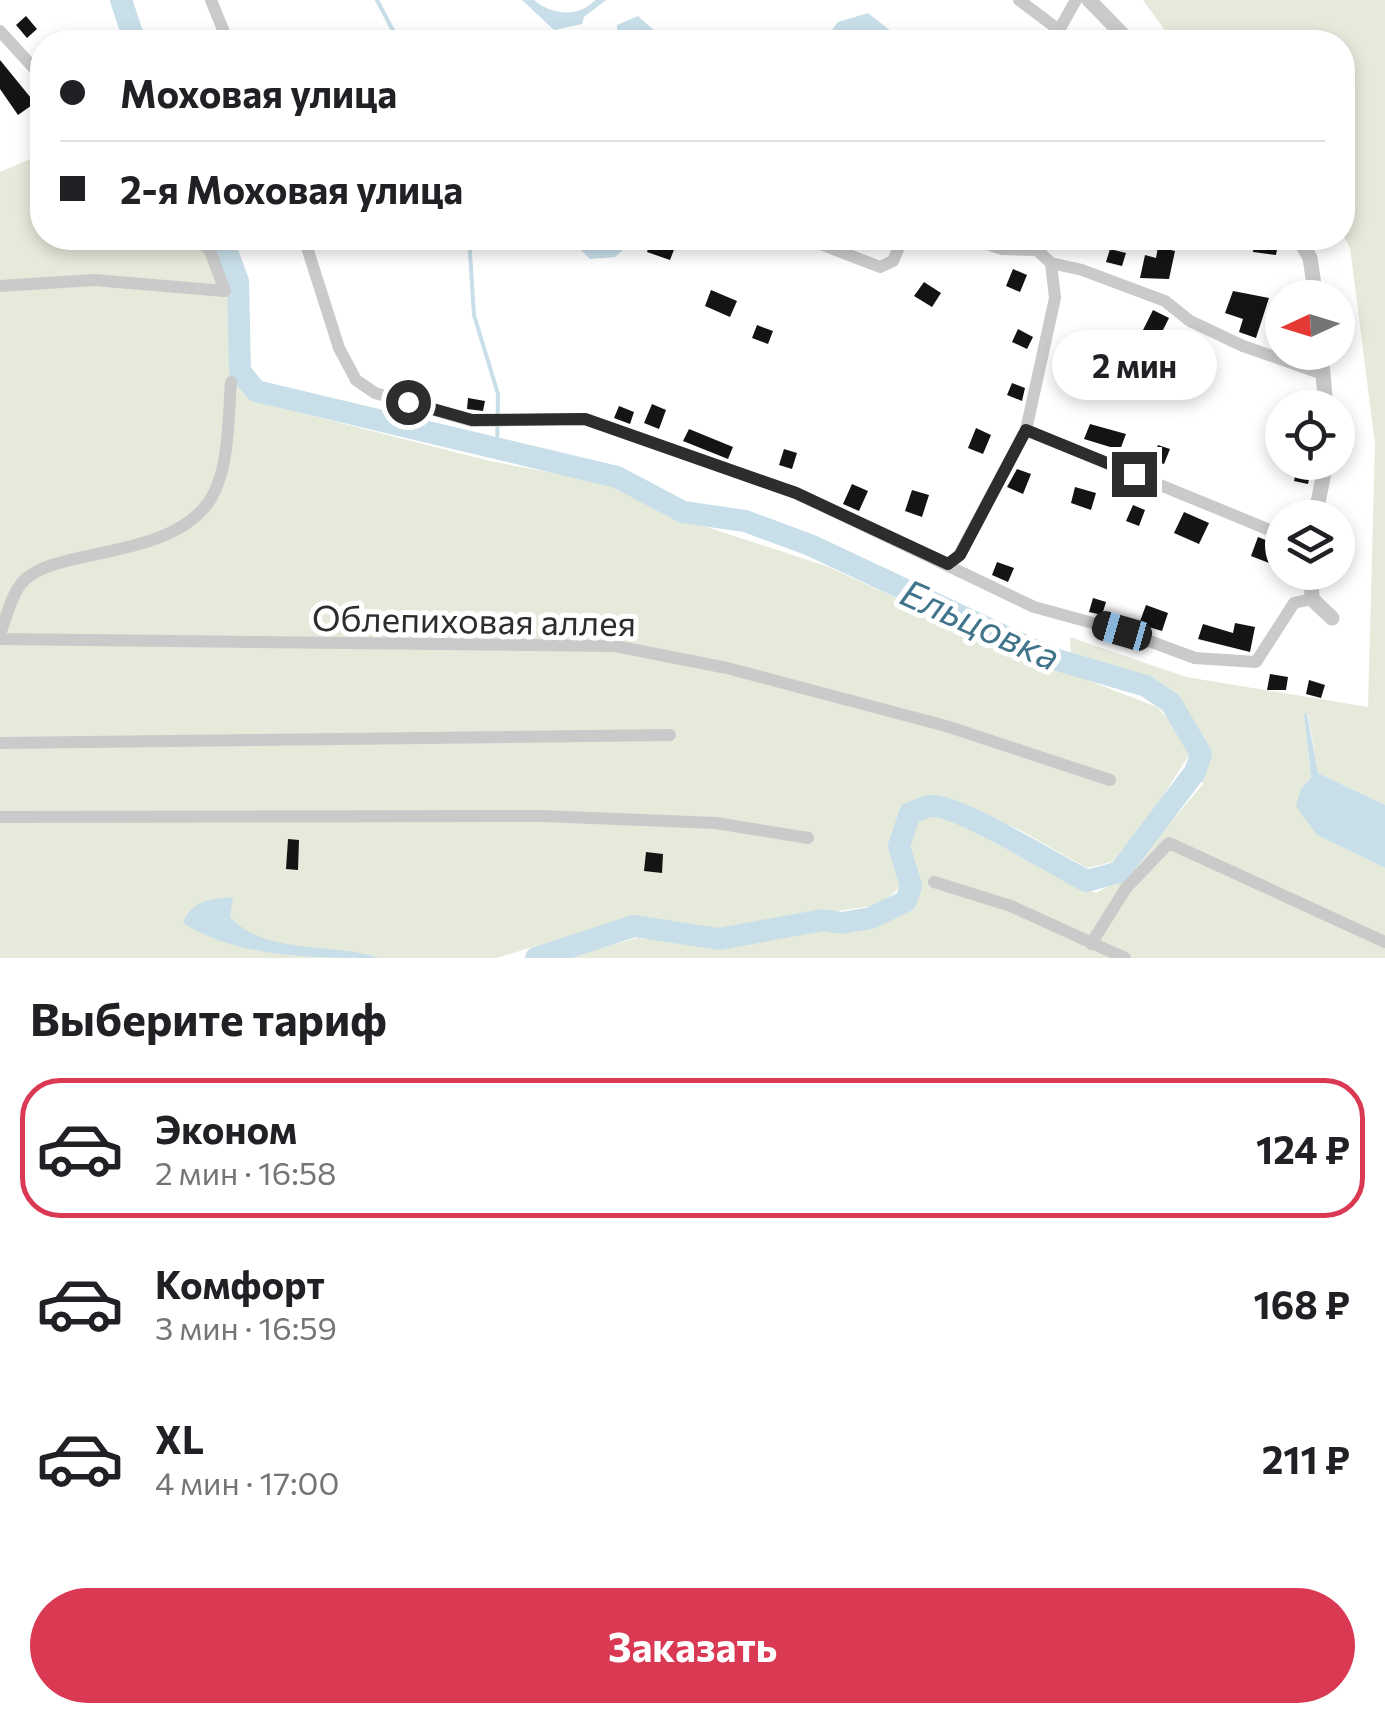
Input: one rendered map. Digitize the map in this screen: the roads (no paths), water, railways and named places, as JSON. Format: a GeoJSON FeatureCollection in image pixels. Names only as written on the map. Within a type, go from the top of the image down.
{"type":"FeatureCollection","features":[{"type":"Feature","properties":{"kind":"street"},"geometry":{"type":"LineString","coordinates":[[211,0],[224,30]]}},
{"type":"Feature","properties":{"kind":"street"},"geometry":{"type":"LineString","coordinates":[[1020,0],[1055,30]]}},
{"type":"Feature","properties":{"kind":"street"},"geometry":{"type":"LineString","coordinates":[[1064,30],[1076,0]]}},
{"type":"Feature","properties":{"kind":"street"},"geometry":{"type":"LineString","coordinates":[[1089,0],[1118,30]]}},
{"type":"Feature","properties":{"kind":"street"},"geometry":{"type":"LineString","coordinates":[[0,31],[30,65]]}},
{"type":"Feature","properties":{"kind":"street"},"geometry":{"type":"LineString","coordinates":[[0,286],[94,280],[225,291],[209,250]]}},
{"type":"Feature","properties":{"kind":"street"},"geometry":{"type":"LineString","coordinates":[[308,250],[340,348],[356,380],[375,393],[472,420],[585,419],[796,493],[1034,606],[1213,662],[1256,662],[1294,603],[1312,599]]}},
{"type":"Feature","properties":{"kind":"street"},"geometry":{"type":"LineString","coordinates":[[837,250],[880,267],[893,261],[898,250]]}},
{"type":"Feature","properties":{"kind":"street"},"geometry":{"type":"LineString","coordinates":[[948,564],[960,555],[1026,430],[1055,298],[1051,263],[1040,250]]}},
{"type":"Feature","properties":{"kind":"street"},"geometry":{"type":"LineString","coordinates":[[1306,250],[1313,280]]}},
{"type":"Feature","properties":{"kind":"street"},"geometry":{"type":"LineString","coordinates":[[1051,263],[1082,270],[1165,301],[1190,320],[1242,346],[1323,374]]}},
{"type":"Feature","properties":{"kind":"street"},"geometry":{"type":"LineString","coordinates":[[1323,370],[1324,390]]}},
{"type":"Feature","properties":{"kind":"street"},"geometry":{"type":"LineString","coordinates":[[0,636],[21,583],[53,564],[119,553],[169,533],[208,504],[220,473],[232,382]]}},
{"type":"Feature","properties":{"kind":"street"},"geometry":{"type":"LineString","coordinates":[[1026,430],[1265,528]]}},
{"type":"Feature","properties":{"kind":"street"},"geometry":{"type":"LineString","coordinates":[[1312,590],[1312,599],[1332,618]]}},
{"type":"Feature","properties":{"kind":"street","name":"Облепиховая аллея"},"geometry":{"type":"LineString","coordinates":[[0,636],[615,646],[727,668],[946,726],[1110,780]]}},
{"type":"Feature","properties":{"kind":"street"},"geometry":{"type":"LineString","coordinates":[[0,743],[670,735]]}},
{"type":"Feature","properties":{"kind":"street"},"geometry":{"type":"LineString","coordinates":[[0,817],[542,816],[716,823],[808,838]]}},
{"type":"Feature","properties":{"kind":"street"},"geometry":{"type":"LineString","coordinates":[[1091,944],[1126,888],[1168,842],[1385,942]]}},
{"type":"Feature","properties":{"kind":"street"},"geometry":{"type":"LineString","coordinates":[[934,882],[1012,906],[1124,958]]}},
{"type":"Feature","properties":{"kind":"water"},"geometry":{"type":"Polygon","coordinates":[[[522,0],[573,12],[595,0],[606,0],[584,17],[582,24],[554,30],[522,0]]]}},
{"type":"Feature","properties":{"kind":"water"},"geometry":{"type":"Polygon","coordinates":[[[868,13],[890,30],[832,30],[838,22],[868,13]]]}},
{"type":"Feature","properties":{"kind":"water"},"geometry":{"type":"Polygon","coordinates":[[[638,16],[654,30],[617,30],[617,25],[638,16]]]}},
{"type":"Feature","properties":{"kind":"water"},"geometry":{"type":"Polygon","coordinates":[[[581,250],[622,250],[615,257],[590,259],[581,250]]]}},
{"type":"Feature","properties":{"kind":"water"},"geometry":{"type":"Polygon","coordinates":[[[1307,713],[1318,773],[1385,805],[1385,868],[1317,835],[1296,806],[1301,789],[1311,778],[1304,714],[1307,713]]]}},
{"type":"Feature","properties":{"kind":"water"},"geometry":{"type":"Polygon","coordinates":[[[233,897],[230,917],[262,938],[379,958],[277,954],[228,943],[183,923],[197,905],[233,897]]]}},
{"type":"Feature","properties":{"kind":"waterway","name":"Ельцовка"},"geometry":{"type":"LineString","coordinates":[[121,0],[131,30]]}},
{"type":"Feature","properties":{"kind":"waterway"},"geometry":{"type":"LineString","coordinates":[[377,0],[393,30]]}},
{"type":"Feature","properties":{"kind":"waterway","name":"Ельцовка"},"geometry":{"type":"LineString","coordinates":[[226,250],[238,281],[240,371],[256,391],[617,477],[683,512],[745,521],[810,545],[1051,658],[1146,686],[1171,703],[1201,754],[1195,772],[1119,872],[1087,881],[965,816],[930,806],[910,813],[899,846],[911,886],[906,901],[871,918],[842,923],[823,920],[719,939],[634,926],[536,958]]}},
{"type":"Feature","properties":{"kind":"waterway"},"geometry":{"type":"LineString","coordinates":[[470,250],[474,315],[498,394],[497,451]]}}]}
